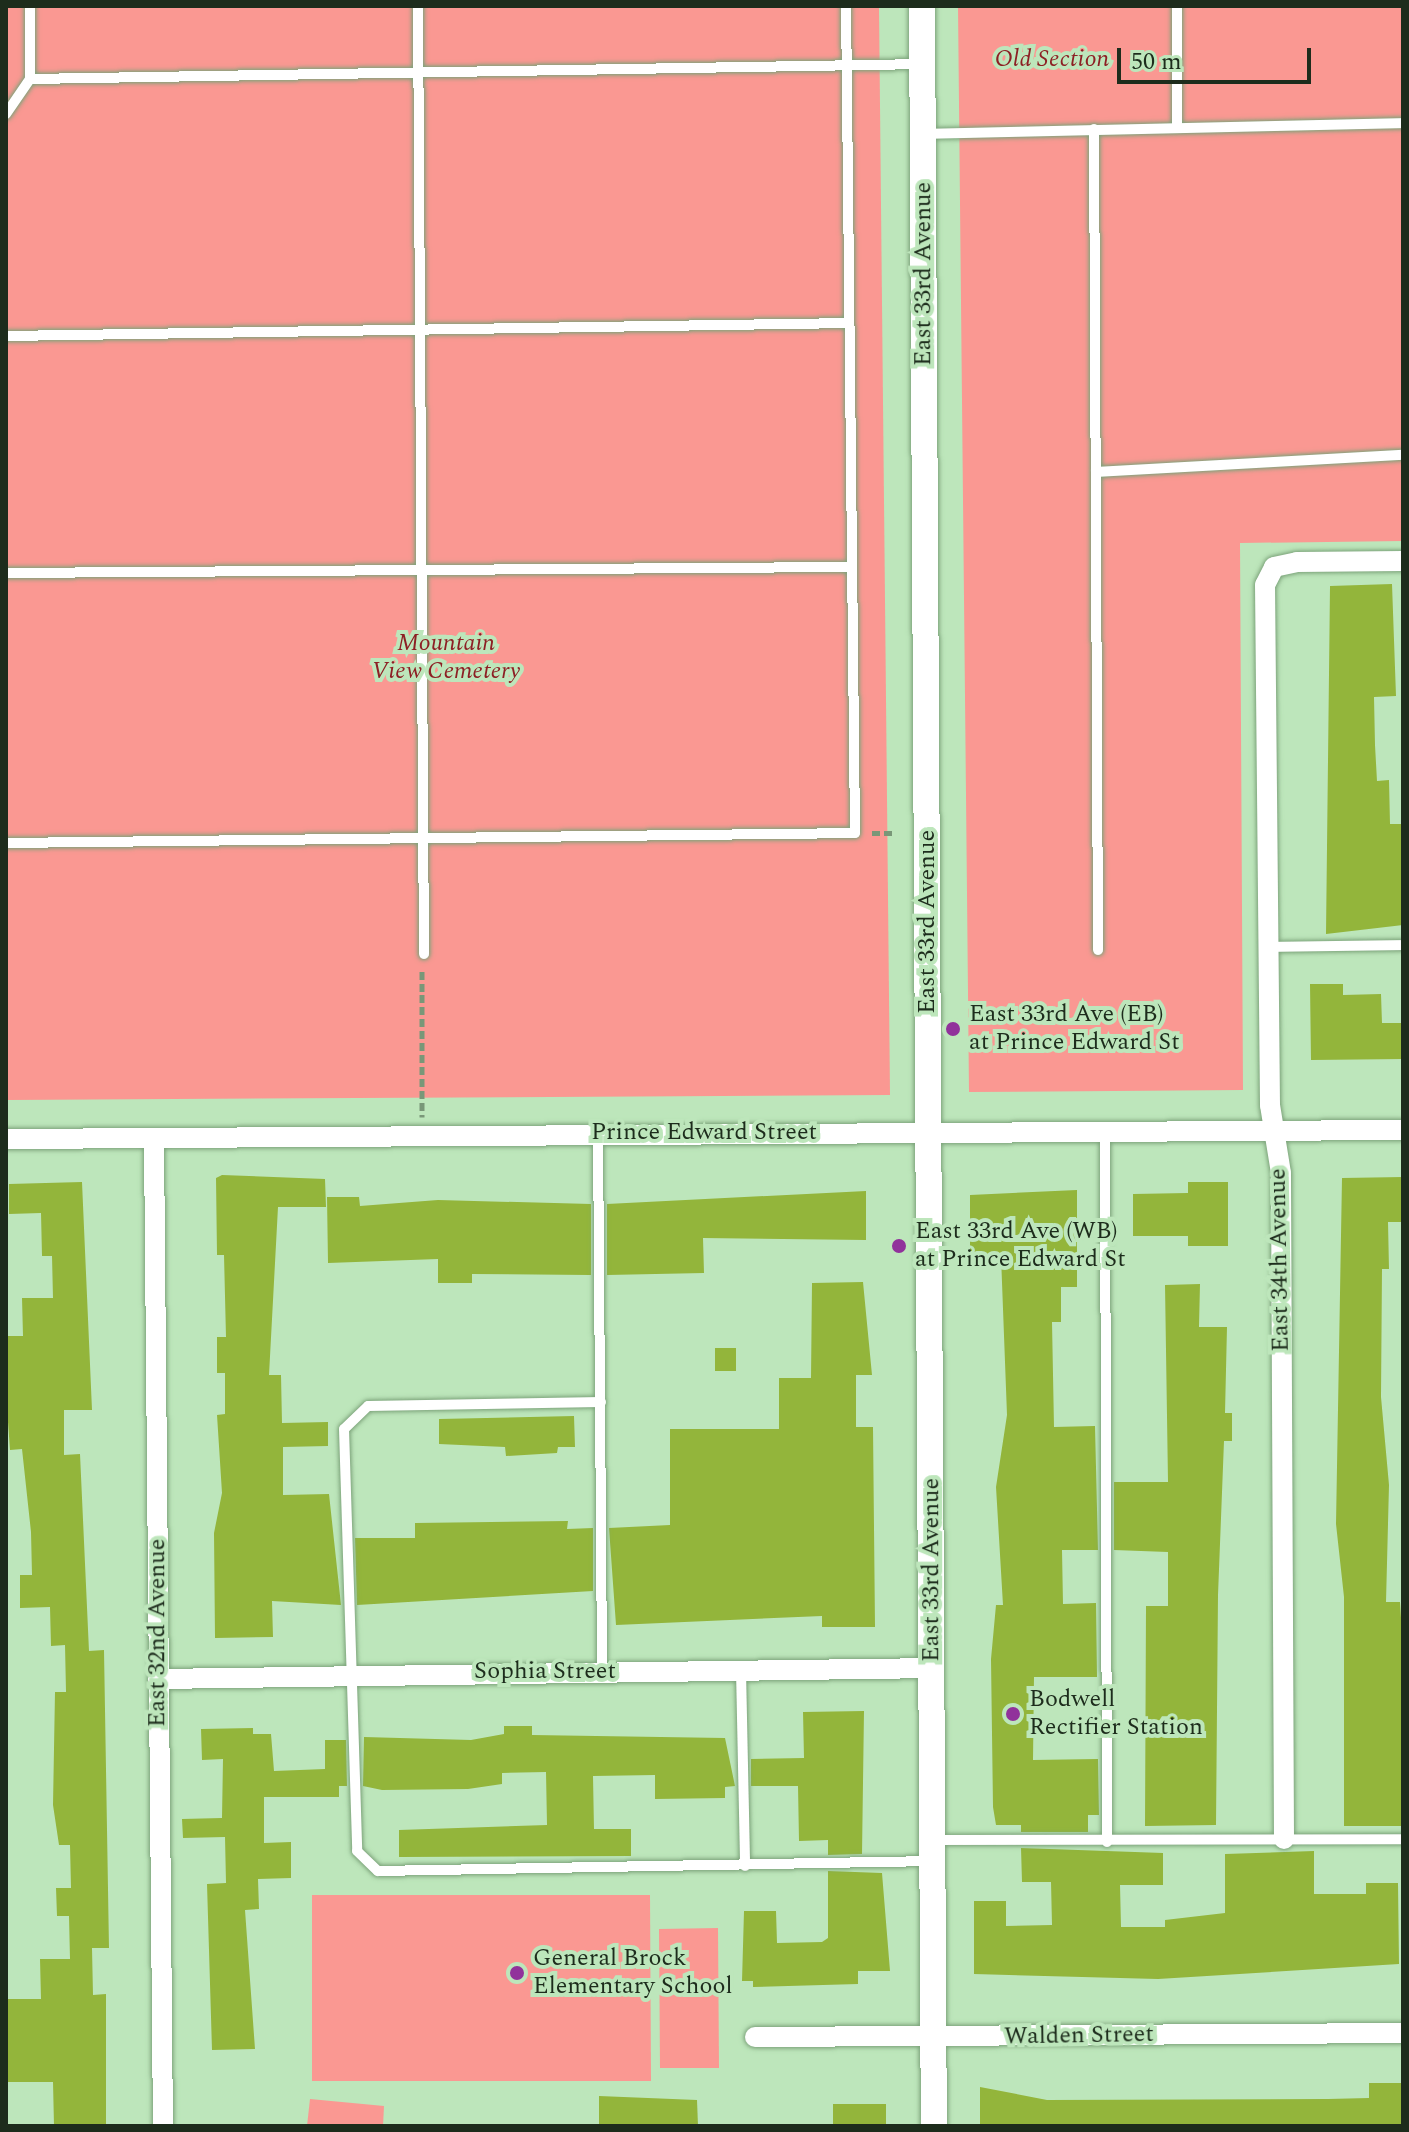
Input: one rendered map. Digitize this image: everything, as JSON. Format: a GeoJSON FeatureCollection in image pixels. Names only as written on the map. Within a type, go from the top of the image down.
{"type":"FeatureCollection","features":[{"type":"Feature","properties":{"kind":"street","name":"East 33rd Avenue"},"geometry":{"type":"LineString","coordinates":[[922,6],[934,2126]]}},
{"type":"Feature","properties":{"kind":"street","name":"East 34th Avenue"},"geometry":{"type":"LineString","coordinates":[[1284,1839],[1281,1173],[1273,1131],[1265,585],[1274,567],[1297,562],[1403,561]]}},
{"type":"Feature","properties":{"kind":"street","name":"Prince Edward Street"},"geometry":{"type":"LineString","coordinates":[[6,1139],[1403,1130]]}},
{"type":"Feature","properties":{"kind":"street","name":"East 32nd Avenue"},"geometry":{"type":"LineString","coordinates":[[154,1140],[163,2126]]}},
{"type":"Feature","properties":{"kind":"street","name":"Sophia Street"},"geometry":{"type":"LineString","coordinates":[[158,1679],[349,1673],[932,1668]]}},
{"type":"Feature","properties":{"kind":"street","name":"Walden Street"},"geometry":{"type":"LineString","coordinates":[[755,2037],[1403,2033]]}},
{"type":"Feature","properties":{"kind":"lane"},"geometry":{"type":"LineString","coordinates":[[6,114],[30,79],[30,6]]}},
{"type":"Feature","properties":{"kind":"lane"},"geometry":{"type":"LineString","coordinates":[[418,6],[424,954]]}},
{"type":"Feature","properties":{"kind":"lane"},"geometry":{"type":"LineString","coordinates":[[6,843],[855,833],[846,6]]}},
{"type":"Feature","properties":{"kind":"lane"},"geometry":{"type":"LineString","coordinates":[[1177,6],[1177,127]]}},
{"type":"Feature","properties":{"kind":"lane"},"geometry":{"type":"LineString","coordinates":[[30,79],[419,76],[923,64]]}},
{"type":"Feature","properties":{"kind":"lane"},"geometry":{"type":"LineString","coordinates":[[923,134],[1400,121]]}},
{"type":"Feature","properties":{"kind":"lane"},"geometry":{"type":"LineString","coordinates":[[1094,129],[1098,950]]}},
{"type":"Feature","properties":{"kind":"lane"},"geometry":{"type":"LineString","coordinates":[[6,336],[849,323]]}},
{"type":"Feature","properties":{"kind":"lane"},"geometry":{"type":"LineString","coordinates":[[1096,472],[1403,455]]}},
{"type":"Feature","properties":{"kind":"lane"},"geometry":{"type":"LineString","coordinates":[[6,573],[852,567]]}},
{"type":"Feature","properties":{"kind":"lane"},"geometry":{"type":"LineString","coordinates":[[1268,947],[1403,945]]}},
{"type":"Feature","properties":{"kind":"lane"},"geometry":{"type":"LineString","coordinates":[[1105,1132],[1107,1842]]}},
{"type":"Feature","properties":{"kind":"lane"},"geometry":{"type":"LineString","coordinates":[[598,1133],[602,1671]]}},
{"type":"Feature","properties":{"kind":"lane"},"geometry":{"type":"LineString","coordinates":[[601,1402],[368,1406],[344,1429],[349,1673],[357,1851],[378,1871],[745,1866],[933,1850],[1107,1842],[1403,1839]]}},
{"type":"Feature","properties":{"kind":"lane"},"geometry":{"type":"LineString","coordinates":[[741,1670],[745,1866]]}},
{"type":"Feature","properties":{"kind":"path"},"geometry":{"type":"LineString","coordinates":[[855,833],[896,833]]}},
{"type":"Feature","properties":{"kind":"path"},"geometry":{"type":"LineString","coordinates":[[422,1105],[424,954]]}},
{"type":"Feature","properties":{"kind":"green space","name":"Mountain View Cemetery"},"geometry":{"type":"Polygon","coordinates":[[[6,6],[879,6],[890,1095],[6,1100],[6,6]]]}},
{"type":"Feature","properties":{"kind":"green space","name":"Old Section"},"geometry":{"type":"Polygon","coordinates":[[[958,6],[1403,6],[1403,541],[1240,543],[1243,1090],[969,1092],[958,6]]]}},
{"type":"Feature","properties":{"kind":"green space"},"geometry":{"type":"Polygon","coordinates":[[[312,1895],[650,1895],[651,2081],[312,2081],[312,1895]]]}},
{"type":"Feature","properties":{"kind":"green space"},"geometry":{"type":"Polygon","coordinates":[[[718,1928],[719,2068],[660,2068],[659,1929],[718,1928]]]}},
{"type":"Feature","properties":{"kind":"green space"},"geometry":{"type":"Polygon","coordinates":[[[310,2099],[384,2106],[383,2126],[307,2126],[310,2099]]]}},
{"type":"Feature","properties":{"kind":"building"},"geometry":{"type":"Polygon","coordinates":[[[1392,584],[1396,696],[1374,697],[1375,745],[1377,781],[1389,780],[1390,824],[1403,824],[1403,925],[1326,934],[1330,586],[1392,584]]]}},
{"type":"Feature","properties":{"kind":"building"},"geometry":{"type":"Polygon","coordinates":[[[1310,984],[1343,984],[1343,995],[1381,994],[1382,1023],[1403,1023],[1403,1059],[1311,1060],[1310,984]]]}},
{"type":"Feature","properties":{"kind":"building"},"geometry":{"type":"Polygon","coordinates":[[[222,1175],[325,1179],[326,1207],[278,1207],[269,1375],[281,1375],[282,1423],[328,1422],[328,1446],[283,1447],[283,1495],[329,1494],[341,1605],[272,1601],[273,1637],[215,1638],[214,1533],[222,1493],[217,1415],[225,1414],[225,1373],[217,1373],[217,1337],[226,1337],[224,1255],[217,1255],[216,1178],[222,1175]]]}},
{"type":"Feature","properties":{"kind":"building"},"geometry":{"type":"Polygon","coordinates":[[[1403,1177],[1403,1222],[1388,1222],[1389,1269],[1382,1269],[1381,1397],[1389,1485],[1386,1602],[1400,1602],[1403,1649],[1403,1826],[1344,1826],[1344,1597],[1336,1524],[1342,1178],[1403,1177]]]}},
{"type":"Feature","properties":{"kind":"building"},"geometry":{"type":"Polygon","coordinates":[[[82,1182],[92,1410],[64,1410],[64,1455],[80,1454],[89,1651],[104,1650],[109,1948],[92,1948],[93,1995],[106,1994],[106,2126],[54,2126],[53,2082],[6,2082],[6,1999],[41,1999],[40,1959],[70,1959],[69,1916],[57,1916],[56,1888],[71,1888],[70,1845],[59,1845],[53,1805],[55,1692],[66,1692],[65,1645],[51,1646],[50,1607],[20,1608],[20,1575],[32,1575],[31,1532],[22,1449],[10,1450],[6,1394],[6,1336],[23,1336],[22,1298],[53,1298],[52,1256],[42,1256],[41,1213],[9,1214],[9,1184],[82,1182]]]}},
{"type":"Feature","properties":{"kind":"building"},"geometry":{"type":"Polygon","coordinates":[[[1188,1182],[1228,1182],[1228,1246],[1188,1246],[1188,1236],[1133,1236],[1133,1194],[1188,1193],[1188,1182]]]}},
{"type":"Feature","properties":{"kind":"building"},"geometry":{"type":"Polygon","coordinates":[[[1077,1190],[1077,1287],[1061,1287],[1061,1322],[1052,1322],[1054,1427],[1095,1426],[1098,1550],[1062,1550],[1063,1604],[1096,1603],[1097,1677],[1034,1677],[1033,1760],[1098,1759],[1099,1815],[1088,1815],[1088,1832],[1021,1832],[1021,1825],[996,1825],[993,1807],[991,1659],[996,1605],[1003,1605],[996,1487],[1007,1415],[1001,1256],[970,1256],[970,1195],[1077,1190]]]}},
{"type":"Feature","properties":{"kind":"building"},"geometry":{"type":"Polygon","coordinates":[[[866,1191],[866,1240],[703,1238],[704,1273],[607,1275],[607,1204],[866,1191]]]}},
{"type":"Feature","properties":{"kind":"building"},"geometry":{"type":"Polygon","coordinates":[[[327,1197],[359,1197],[360,1206],[438,1200],[591,1204],[591,1275],[472,1274],[472,1283],[438,1283],[438,1259],[328,1263],[327,1197]]]}},
{"type":"Feature","properties":{"kind":"building"},"geometry":{"type":"Polygon","coordinates":[[[863,1282],[872,1375],[856,1375],[856,1427],[873,1427],[875,1627],[822,1627],[822,1616],[616,1625],[609,1528],[670,1525],[670,1429],[779,1429],[779,1378],[811,1378],[812,1283],[863,1282]]]}},
{"type":"Feature","properties":{"kind":"building"},"geometry":{"type":"Polygon","coordinates":[[[1200,1284],[1199,1327],[1227,1327],[1225,1413],[1232,1413],[1232,1441],[1224,1441],[1218,1595],[1216,1825],[1145,1826],[1146,1606],[1168,1606],[1168,1552],[1114,1550],[1114,1482],[1168,1482],[1165,1285],[1200,1284]]]}},
{"type":"Feature","properties":{"kind":"building"},"geometry":{"type":"Polygon","coordinates":[[[715,1348],[736,1348],[736,1371],[715,1371],[715,1348]]]}},
{"type":"Feature","properties":{"kind":"building"},"geometry":{"type":"Polygon","coordinates":[[[574,1416],[575,1447],[558,1447],[557,1453],[506,1456],[505,1447],[439,1444],[439,1419],[574,1416]]]}},
{"type":"Feature","properties":{"kind":"building"},"geometry":{"type":"Polygon","coordinates":[[[568,1521],[567,1529],[593,1528],[593,1591],[357,1605],[355,1538],[415,1538],[415,1523],[568,1521]]]}},
{"type":"Feature","properties":{"kind":"building"},"geometry":{"type":"Polygon","coordinates":[[[864,1711],[862,1854],[828,1855],[828,1840],[799,1841],[798,1786],[751,1786],[751,1759],[804,1758],[803,1712],[864,1711]]]}},
{"type":"Feature","properties":{"kind":"building"},"geometry":{"type":"Polygon","coordinates":[[[504,1726],[532,1726],[532,1735],[725,1738],[735,1786],[725,1787],[725,1798],[655,1799],[655,1775],[593,1776],[594,1829],[631,1829],[631,1856],[399,1857],[399,1830],[547,1825],[546,1772],[502,1773],[502,1784],[468,1789],[382,1790],[363,1786],[364,1737],[471,1740],[504,1734],[504,1726]]]}},
{"type":"Feature","properties":{"kind":"building"},"geometry":{"type":"Polygon","coordinates":[[[253,1728],[253,1734],[271,1734],[274,1771],[325,1769],[325,1740],[346,1740],[347,1786],[339,1786],[339,1797],[264,1797],[264,1843],[291,1842],[291,1878],[258,1879],[259,1909],[245,1910],[255,2049],[212,2050],[207,1884],[226,1883],[225,1837],[183,1838],[182,1819],[222,1818],[223,1759],[202,1760],[201,1729],[253,1728]]]}},
{"type":"Feature","properties":{"kind":"building"},"geometry":{"type":"Polygon","coordinates":[[[1021,1848],[1163,1853],[1163,1885],[1120,1885],[1121,1927],[1165,1927],[1165,1920],[1225,1913],[1225,1854],[1314,1851],[1314,1894],[1366,1894],[1366,1883],[1398,1883],[1399,1964],[1158,1979],[974,1974],[974,1901],[1006,1901],[1006,1926],[1052,1925],[1051,1882],[1022,1882],[1021,1848]]]}},
{"type":"Feature","properties":{"kind":"building"},"geometry":{"type":"Polygon","coordinates":[[[828,1871],[882,1873],[890,1971],[858,1971],[858,1984],[753,1987],[753,1981],[742,1981],[744,1911],[776,1911],[777,1943],[822,1942],[828,1938],[828,1871]]]}},
{"type":"Feature","properties":{"kind":"building"},"geometry":{"type":"Polygon","coordinates":[[[1369,2083],[1402,2083],[1402,2125],[980,2126],[980,2087],[1047,2100],[1328,2099],[1369,2098],[1369,2083]]]}},
{"type":"Feature","properties":{"kind":"building"},"geometry":{"type":"Polygon","coordinates":[[[599,2096],[697,2100],[698,2126],[599,2126],[599,2096]]]}},
{"type":"Feature","properties":{"kind":"building"},"geometry":{"type":"Polygon","coordinates":[[[833,2104],[886,2104],[886,2126],[833,2126],[833,2104]]]}},
{"type":"Feature","properties":{"kind":"place","name":"East 33rd Ave (EB) at Prince Edward St"},"geometry":{"type":"Point","coordinates":[953,1029]}},
{"type":"Feature","properties":{"kind":"place","name":"East 33rd Ave (WB) at Prince Edward St"},"geometry":{"type":"Point","coordinates":[899,1246]}},
{"type":"Feature","properties":{"kind":"place","name":"Bodwell Rectifier Station"},"geometry":{"type":"Point","coordinates":[1013,1714]}},
{"type":"Feature","properties":{"kind":"place","name":"General Brock Elementary School"},"geometry":{"type":"Point","coordinates":[517,1973]}}]}
